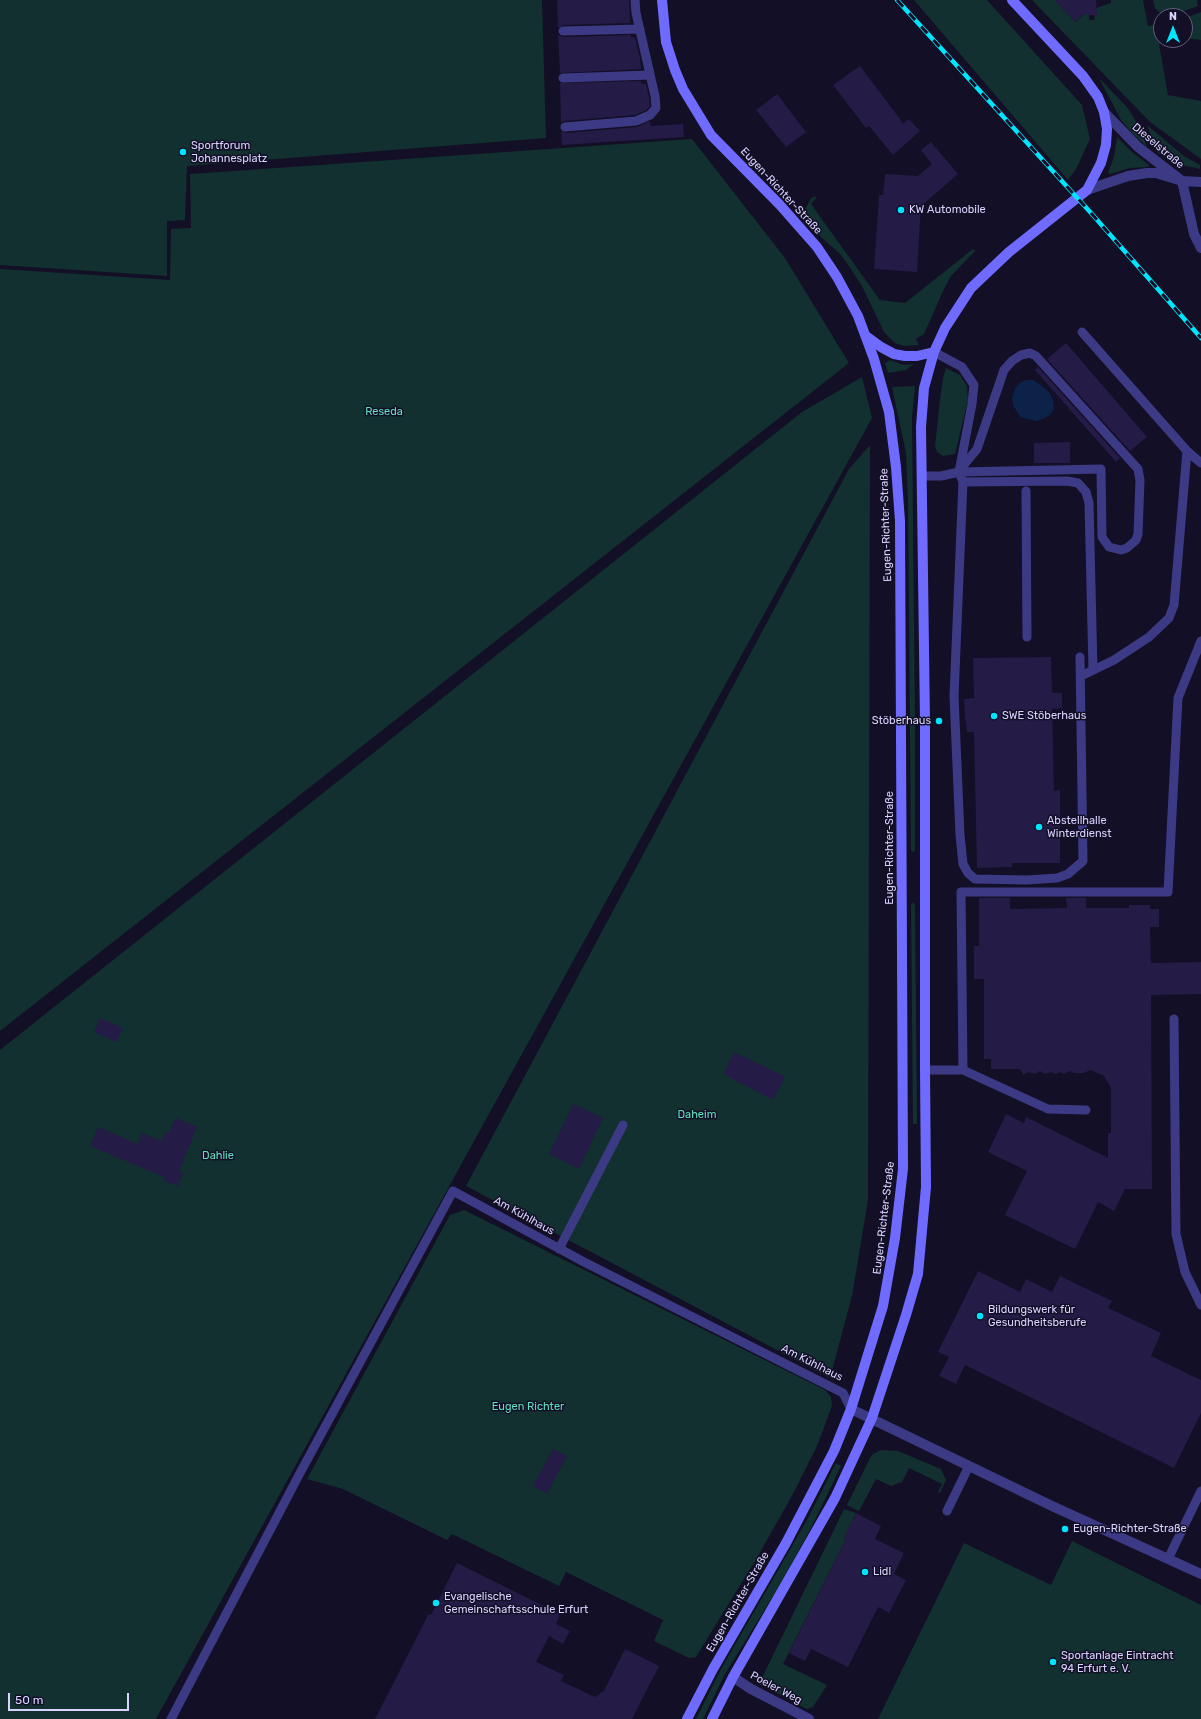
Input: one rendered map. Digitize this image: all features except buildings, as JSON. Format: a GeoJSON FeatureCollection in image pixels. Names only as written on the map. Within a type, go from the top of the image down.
{"type":"FeatureCollection","features":[{"type":"Feature","properties":{"kind":"main road","name":"Eugen-Richter-Straße"},"geometry":{"type":"LineString","coordinates":[[662,0],[666,42],[683,89],[711,135],[780,205],[817,248],[837,278],[866,336],[881,380],[889,412],[896,467],[900,521],[904,1169],[896,1238],[883,1306],[852,1409],[834,1451],[786,1544],[713,1669],[687,1719]]}},
{"type":"Feature","properties":{"kind":"main road","name":"Dieselstraße"},"geometry":{"type":"LineString","coordinates":[[1012,0],[1083,76],[1098,97],[1104,112],[1107,130],[1106,145],[1101,163],[1084,193]]}},
{"type":"Feature","properties":{"kind":"main road"},"geometry":{"type":"LineString","coordinates":[[712,1719],[733,1677],[836,1498],[872,1418],[918,1274],[926,1187],[925,722],[920,427],[924,388],[934,352],[944,328],[971,288],[990,268],[1009,252],[1084,193]]}},
{"type":"Feature","properties":{"kind":"main road"},"geometry":{"type":"LineString","coordinates":[[866,336],[894,354],[917,356],[934,352]]}},
{"type":"Feature","properties":{"kind":"street","name":"Dieselstraße"},"geometry":{"type":"LineString","coordinates":[[1104,112],[1138,147],[1182,181],[1194,234],[1201,248]]}},
{"type":"Feature","properties":{"kind":"street"},"geometry":{"type":"LineString","coordinates":[[1084,193],[1128,176],[1147,173],[1156,173],[1182,181],[1201,182]]}},
{"type":"Feature","properties":{"kind":"street"},"geometry":{"type":"LineString","coordinates":[[852,1409],[969,1466],[1201,1574]]}},
{"type":"Feature","properties":{"kind":"street","name":"Poeler Weg"},"geometry":{"type":"LineString","coordinates":[[733,1677],[751,1689],[809,1719]]}},
{"type":"Feature","properties":{"kind":"lane"},"geometry":{"type":"LineString","coordinates":[[565,127],[636,121],[650,115],[656,108],[655,96],[635,0]]}},
{"type":"Feature","properties":{"kind":"lane"},"geometry":{"type":"LineString","coordinates":[[563,32],[640,29]]}},
{"type":"Feature","properties":{"kind":"lane"},"geometry":{"type":"LineString","coordinates":[[563,78],[650,75]]}},
{"type":"Feature","properties":{"kind":"lane"},"geometry":{"type":"LineString","coordinates":[[1082,332],[1187,451],[1201,463]]}},
{"type":"Feature","properties":{"kind":"lane"},"geometry":{"type":"LineString","coordinates":[[934,352],[962,367],[974,385],[972,404],[958,472],[963,482],[954,696],[963,864],[968,873],[975,879],[1027,880],[1057,878],[1068,874],[1082,861],[1080,657]]}},
{"type":"Feature","properties":{"kind":"lane"},"geometry":{"type":"LineString","coordinates":[[922,476],[941,476],[958,472],[1101,469],[1102,537],[1109,547],[1115,549],[1127,548],[1136,540],[1138,534],[1140,480],[1138,469],[1036,356],[1030,353],[1021,355],[1012,361],[1004,370],[977,449],[958,472]]}},
{"type":"Feature","properties":{"kind":"lane"},"geometry":{"type":"LineString","coordinates":[[1080,676],[1114,660],[1149,637],[1169,618],[1174,605],[1187,451]]}},
{"type":"Feature","properties":{"kind":"lane"},"geometry":{"type":"LineString","coordinates":[[963,482],[1067,481],[1078,484],[1086,492],[1089,503],[1093,670]]}},
{"type":"Feature","properties":{"kind":"lane"},"geometry":{"type":"LineString","coordinates":[[1026,491],[1027,637]]}},
{"type":"Feature","properties":{"kind":"lane"},"geometry":{"type":"LineString","coordinates":[[963,1070],[961,892],[1168,892],[1178,698],[1201,642]]}},
{"type":"Feature","properties":{"kind":"lane"},"geometry":{"type":"LineString","coordinates":[[1174,1019],[1176,1234],[1185,1272],[1201,1305]]}},
{"type":"Feature","properties":{"kind":"lane"},"geometry":{"type":"LineString","coordinates":[[925,1070],[963,1070],[1048,1109],[1086,1110]]}},
{"type":"Feature","properties":{"kind":"lane"},"geometry":{"type":"LineString","coordinates":[[559,1249],[623,1125]]}},
{"type":"Feature","properties":{"kind":"lane","name":"Am Kühlhaus"},"geometry":{"type":"LineString","coordinates":[[171,1719],[300,1473],[453,1191],[559,1249],[843,1392],[852,1409]]}},
{"type":"Feature","properties":{"kind":"lane"},"geometry":{"type":"LineString","coordinates":[[947,1511],[969,1466]]}},
{"type":"Feature","properties":{"kind":"lane"},"geometry":{"type":"LineString","coordinates":[[1168,1559],[1201,1491]]}},
{"type":"Feature","properties":{"kind":"green space","name":"Sportforum Johannesplatz"},"geometry":{"type":"Polygon","coordinates":[[[0,0],[542,0],[546,138],[187,166],[185,220],[167,221],[167,276],[0,265],[0,0]]]}},
{"type":"Feature","properties":{"kind":"green space"},"geometry":{"type":"Polygon","coordinates":[[[914,0],[987,0],[1082,105],[1090,139],[1076,169],[1068,180],[914,0]]]}},
{"type":"Feature","properties":{"kind":"green space"},"geometry":{"type":"Polygon","coordinates":[[[1032,0],[1055,0],[1075,22],[1087,12],[1089,14],[1089,20],[1094,20],[1096,8],[1111,3],[1111,0],[1143,0],[1148,26],[1153,25],[1153,48],[1160,48],[1168,95],[1201,101],[1201,159],[1150,122],[1032,0]]]}},
{"type":"Feature","properties":{"kind":"green space"},"geometry":{"type":"Polygon","coordinates":[[[1153,0],[1197,0],[1198,6],[1192,8],[1155,8],[1153,0]]]}},
{"type":"Feature","properties":{"kind":"green space"},"geometry":{"type":"Polygon","coordinates":[[[1201,12],[1201,40],[1193,39],[1193,15],[1201,12]]]}},
{"type":"Feature","properties":{"kind":"green space"},"geometry":{"type":"Polygon","coordinates":[[[1100,80],[1127,107],[1139,126],[1147,147],[1121,120],[1100,80]]]}},
{"type":"Feature","properties":{"kind":"green space"},"geometry":{"type":"Polygon","coordinates":[[[1147,125],[1184,156],[1200,165],[1200,169],[1173,163],[1156,151],[1147,125]]]}},
{"type":"Feature","properties":{"kind":"green space"},"geometry":{"type":"Polygon","coordinates":[[[1117,137],[1132,152],[1149,165],[1148,167],[1130,168],[1110,174],[1108,173],[1114,157],[1117,137]]]}},
{"type":"Feature","properties":{"kind":"green space","name":"Reseda"},"geometry":{"type":"Polygon","coordinates":[[[692,139],[785,258],[849,363],[0,1031],[0,269],[170,280],[171,229],[191,228],[190,174],[692,139]]]}},
{"type":"Feature","properties":{"kind":"green space"},"geometry":{"type":"Polygon","coordinates":[[[817,197],[811,204],[880,300],[905,303],[973,249],[975,251],[951,276],[924,334],[916,339],[919,345],[904,346],[895,343],[884,332],[862,286],[847,263],[839,253],[822,238],[807,219],[806,208],[811,198],[817,197]]]}},
{"type":"Feature","properties":{"kind":"green space"},"geometry":{"type":"Polygon","coordinates":[[[890,360],[903,365],[914,364],[906,370],[888,373],[885,363],[890,360]]]}},
{"type":"Feature","properties":{"kind":"green space"},"geometry":{"type":"Polygon","coordinates":[[[946,368],[960,375],[967,386],[968,400],[955,454],[943,456],[937,452],[935,446],[943,378],[946,368]]]}},
{"type":"Feature","properties":{"kind":"green space","name":"Dahlie"},"geometry":{"type":"Polygon","coordinates":[[[862,377],[872,418],[156,1719],[0,1719],[0,1050],[802,412],[862,377]]]}},
{"type":"Feature","properties":{"kind":"green space"},"geometry":{"type":"Polygon","coordinates":[[[915,386],[912,417],[915,725],[915,850],[913,852],[911,850],[908,502],[906,453],[892,387],[915,386]]]}},
{"type":"Feature","properties":{"kind":"green space","name":"Daheim"},"geometry":{"type":"Polygon","coordinates":[[[870,445],[868,1200],[852,1296],[830,1378],[466,1186],[849,469],[870,445]]]}},
{"type":"Feature","properties":{"kind":"green space"},"geometry":{"type":"Polygon","coordinates":[[[913,902],[915,905],[917,1124],[913,1124],[911,905],[913,902]]]}},
{"type":"Feature","properties":{"kind":"green space","name":"Eugen Richter"},"geometry":{"type":"Polygon","coordinates":[[[464,1210],[825,1390],[831,1397],[832,1406],[817,1446],[793,1494],[758,1556],[696,1657],[689,1658],[654,1641],[663,1620],[566,1572],[559,1586],[452,1534],[447,1540],[343,1489],[307,1479],[450,1215],[464,1210]]]}},
{"type":"Feature","properties":{"kind":"green space"},"geometry":{"type":"Polygon","coordinates":[[[881,1450],[898,1451],[941,1469],[946,1480],[940,1493],[938,1492],[942,1484],[909,1468],[902,1482],[891,1486],[876,1479],[859,1511],[847,1505],[870,1458],[873,1454],[881,1450]]]}},
{"type":"Feature","properties":{"kind":"green space"},"geometry":{"type":"Polygon","coordinates":[[[836,1463],[841,1466],[811,1528],[778,1588],[725,1674],[703,1719],[696,1719],[721,1669],[807,1520],[836,1463]]]}},
{"type":"Feature","properties":{"kind":"green space"},"geometry":{"type":"Polygon","coordinates":[[[844,1509],[856,1513],[844,1538],[846,1539],[783,1664],[827,1685],[813,1707],[807,1709],[759,1684],[844,1509]]]}},
{"type":"Feature","properties":{"kind":"green space","name":"Sportanlage Eintracht 94 Erfurt e. V."},"geometry":{"type":"Polygon","coordinates":[[[1072,1541],[1201,1605],[1201,1719],[878,1719],[964,1543],[1051,1585],[1072,1541]]]}},
{"type":"Feature","properties":{"kind":"water"},"geometry":{"type":"Polygon","coordinates":[[[1026,380],[1033,380],[1041,385],[1048,391],[1053,399],[1054,409],[1050,415],[1043,419],[1036,421],[1020,417],[1013,405],[1012,397],[1015,389],[1020,383],[1026,380]]]}},
{"type":"Feature","properties":{"kind":"railway"},"geometry":{"type":"LineString","coordinates":[[897,0],[1091,213],[1201,338]]}},
{"type":"Feature","properties":{"kind":"place","name":"Sportforum Johannesplatz"},"geometry":{"type":"Point","coordinates":[183,152]}},
{"type":"Feature","properties":{"kind":"place","name":"KW Automobile"},"geometry":{"type":"Point","coordinates":[901,210]}},
{"type":"Feature","properties":{"kind":"place","name":"SWE Stöberhaus"},"geometry":{"type":"Point","coordinates":[994,716]}},
{"type":"Feature","properties":{"kind":"place","name":"Stöberhaus"},"geometry":{"type":"Point","coordinates":[939,721]}},
{"type":"Feature","properties":{"kind":"place","name":"Abstellhalle Winterdienst"},"geometry":{"type":"Point","coordinates":[1039,827]}},
{"type":"Feature","properties":{"kind":"place","name":"Bildungswerk für Gesundheitsberufe"},"geometry":{"type":"Point","coordinates":[980,1316]}},
{"type":"Feature","properties":{"kind":"place","name":"Eugen-Richter-Straße"},"geometry":{"type":"Point","coordinates":[1065,1529]}},
{"type":"Feature","properties":{"kind":"place","name":"Lidl"},"geometry":{"type":"Point","coordinates":[865,1572]}},
{"type":"Feature","properties":{"kind":"place","name":"Evangelische Gemeinschaftsschule Erfurt"},"geometry":{"type":"Point","coordinates":[436,1603]}},
{"type":"Feature","properties":{"kind":"place","name":"Sportanlage Eintracht 94 Erfurt e. V."},"geometry":{"type":"Point","coordinates":[1053,1662]}}]}
